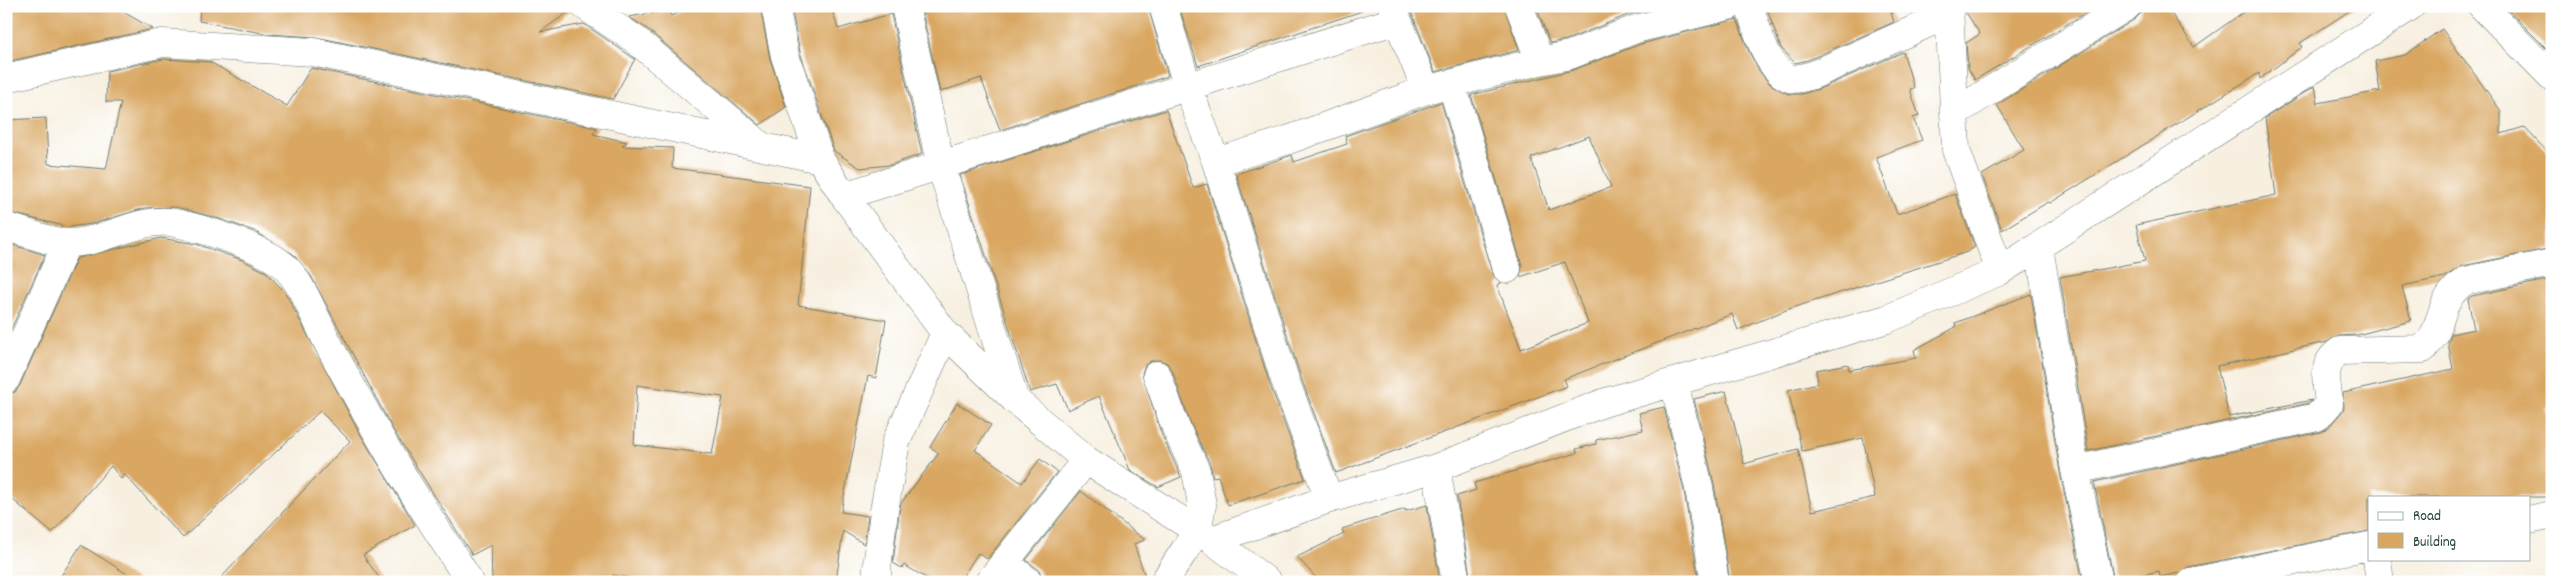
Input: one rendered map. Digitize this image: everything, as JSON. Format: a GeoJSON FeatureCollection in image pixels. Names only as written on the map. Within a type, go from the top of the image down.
{"type":"FeatureCollection","features":[{"type":"Feature","properties":{"kind":"street"},"geometry":{"type":"LineString","coordinates":[[585,6],[636,40],[762,146]]}},
{"type":"Feature","properties":{"kind":"street"},"geometry":{"type":"LineString","coordinates":[[775,6],[785,56],[820,159],[844,196],[945,333],[1015,400],[1086,460],[1205,535],[1268,582]]}},
{"type":"Feature","properties":{"kind":"street"},"geometry":{"type":"LineString","coordinates":[[905,6],[941,166],[1015,400]]}},
{"type":"Feature","properties":{"kind":"street"},"geometry":{"type":"LineString","coordinates":[[1162,6],[1187,86],[1216,162],[1284,380],[1329,499]]}},
{"type":"Feature","properties":{"kind":"street"},"geometry":{"type":"LineString","coordinates":[[1519,6],[1540,61]]}},
{"type":"Feature","properties":{"kind":"street"},"geometry":{"type":"LineString","coordinates":[[1216,162],[1296,137],[1426,90],[1570,55],[1632,17],[1729,6]]}},
{"type":"Feature","properties":{"kind":"street"},"geometry":{"type":"LineString","coordinates":[[1749,6],[1770,60],[1787,78],[1797,79],[1813,75],[1949,10],[1956,150],[2000,271]]}},
{"type":"Feature","properties":{"kind":"street"},"geometry":{"type":"LineString","coordinates":[[1954,113],[2127,6]]}},
{"type":"Feature","properties":{"kind":"street"},"geometry":{"type":"LineString","coordinates":[[1164,582],[1205,535],[1436,468],[1603,403],[1887,319],[2000,271],[2412,6]]}},
{"type":"Feature","properties":{"kind":"street"},"geometry":{"type":"LineString","coordinates":[[2482,6],[2552,77]]}},
{"type":"Feature","properties":{"kind":"street"},"geometry":{"type":"LineString","coordinates":[[844,196],[1187,86],[1395,13],[1426,90]]}},
{"type":"Feature","properties":{"kind":"street"},"geometry":{"type":"LineString","coordinates":[[6,78],[162,42],[313,52],[820,159]]}},
{"type":"Feature","properties":{"kind":"street"},"geometry":{"type":"LineString","coordinates":[[1452,85],[1508,269]]}},
{"type":"Feature","properties":{"kind":"street"},"geometry":{"type":"LineString","coordinates":[[6,226],[67,243],[88,241],[139,225],[160,221],[177,223],[240,243],[272,257],[284,266],[298,283],[323,335],[408,485],[470,582]]}},
{"type":"Feature","properties":{"kind":"street"},"geometry":{"type":"LineString","coordinates":[[6,379],[67,243]]}},
{"type":"Feature","properties":{"kind":"street"},"geometry":{"type":"LineString","coordinates":[[2039,247],[2075,470],[2099,582]]}},
{"type":"Feature","properties":{"kind":"street"},"geometry":{"type":"LineString","coordinates":[[2075,470],[2317,417],[2329,404],[2325,369],[2331,357],[2340,351],[2423,348],[2435,335],[2442,308],[2454,289],[2465,281],[2552,263]]}},
{"type":"Feature","properties":{"kind":"street"},"geometry":{"type":"LineString","coordinates":[[877,582],[884,511],[896,442],[945,333]]}},
{"type":"Feature","properties":{"kind":"street"},"geometry":{"type":"LineString","coordinates":[[1156,374],[1176,428],[1196,471],[1205,535]]}},
{"type":"Feature","properties":{"kind":"street"},"geometry":{"type":"LineString","coordinates":[[1674,382],[1699,488],[1714,582]]}},
{"type":"Feature","properties":{"kind":"street"},"geometry":{"type":"LineString","coordinates":[[1029,582],[997,572],[1086,460]]}},
{"type":"Feature","properties":{"kind":"street"},"geometry":{"type":"LineString","coordinates":[[1436,468],[1456,582]]}},
{"type":"Feature","properties":{"kind":"street"},"geometry":{"type":"LineString","coordinates":[[2530,520],[2552,516]]}},
{"type":"Feature","properties":{"kind":"street"},"geometry":{"type":"LineString","coordinates":[[2191,582],[2368,546]]}},
{"type":"Feature","properties":{"kind":"street"},"geometry":{"type":"LineString","coordinates":[[2376,560],[2380,582]]}},
{"type":"Feature","properties":{"kind":"building"},"geometry":{"type":"Polygon","coordinates":[[[6,6],[113,6],[153,29],[6,62],[6,6]]]}},
{"type":"Feature","properties":{"kind":"building"},"geometry":{"type":"Polygon","coordinates":[[[200,6],[570,6],[570,11],[540,32],[584,24],[635,59],[613,99],[316,37],[267,34],[199,21],[200,6]]]}},
{"type":"Feature","properties":{"kind":"building"},"geometry":{"type":"Polygon","coordinates":[[[695,6],[760,6],[770,59],[786,107],[760,125],[646,28],[629,17],[669,10],[671,16],[695,6]]]}},
{"type":"Feature","properties":{"kind":"building"},"geometry":{"type":"Polygon","coordinates":[[[791,6],[831,6],[838,29],[891,14],[922,154],[890,165],[860,168],[834,151],[800,52],[791,6]]]}},
{"type":"Feature","properties":{"kind":"building"},"geometry":{"type":"Polygon","coordinates":[[[921,6],[1148,6],[1168,76],[1000,130],[981,78],[940,92],[921,6]]]}},
{"type":"Feature","properties":{"kind":"building"},"geometry":{"type":"Polygon","coordinates":[[[1179,6],[1362,6],[1362,11],[1198,66],[1179,6]]]}},
{"type":"Feature","properties":{"kind":"building"},"geometry":{"type":"Polygon","coordinates":[[[1409,6],[1504,6],[1519,50],[1435,72],[1409,6]]]}},
{"type":"Feature","properties":{"kind":"building"},"geometry":{"type":"Polygon","coordinates":[[[1536,6],[1663,6],[1630,14],[1566,40],[1550,43],[1536,6]]]}},
{"type":"Feature","properties":{"kind":"building"},"geometry":{"type":"Polygon","coordinates":[[[1766,6],[1889,6],[1894,22],[1808,60],[1795,63],[1781,48],[1766,6]]]}},
{"type":"Feature","properties":{"kind":"building"},"geometry":{"type":"Polygon","coordinates":[[[1965,6],[2097,6],[1975,80],[1968,68],[1966,43],[1980,34],[1965,11],[1965,6]]]}},
{"type":"Feature","properties":{"kind":"building"},"geometry":{"type":"Polygon","coordinates":[[[2143,6],[2166,6],[2194,47],[2252,6],[2357,6],[2300,43],[2302,47],[2260,79],[2259,73],[2050,203],[2048,202],[2002,230],[1982,175],[2024,150],[1997,105],[2135,19],[2140,14],[2143,6]]]}},
{"type":"Feature","properties":{"kind":"building"},"geometry":{"type":"Polygon","coordinates":[[[2504,6],[2552,6],[2552,54],[2504,6]]]}},
{"type":"Feature","properties":{"kind":"building"},"geometry":{"type":"Polygon","coordinates":[[[1737,19],[1749,52],[1760,72],[1770,84],[1788,94],[1802,94],[1819,89],[1903,52],[1914,88],[1910,89],[1919,116],[1913,118],[1922,140],[1876,157],[1897,214],[1955,194],[1975,247],[1967,252],[1786,310],[1738,330],[1732,314],[1564,379],[1567,386],[1336,473],[1300,375],[1236,174],[1292,155],[1294,162],[1347,144],[1345,136],[1441,102],[1492,273],[1501,283],[1497,285],[1521,349],[1588,323],[1565,262],[1520,277],[1522,265],[1471,95],[1573,70],[1641,44],[1737,19]],[[1589,136],[1531,158],[1549,210],[1611,187],[1589,136]]]}},
{"type":"Feature","properties":{"kind":"building"},"geometry":{"type":"Polygon","coordinates":[[[2442,29],[2501,111],[2501,134],[2524,127],[2552,157],[2552,248],[2462,266],[2445,277],[2402,286],[2411,321],[2357,335],[2339,336],[2327,342],[2217,366],[2229,417],[2312,400],[2309,403],[2088,451],[2060,277],[2145,261],[2136,225],[2276,195],[2265,118],[2315,86],[2318,103],[2380,91],[2375,61],[2405,55],[2442,29]]]}},
{"type":"Feature","properties":{"kind":"building"},"geometry":{"type":"Polygon","coordinates":[[[163,59],[210,62],[287,106],[311,68],[597,128],[593,134],[627,142],[622,146],[673,148],[672,168],[810,186],[798,305],[886,320],[876,378],[868,376],[841,512],[868,516],[864,544],[843,531],[836,582],[659,582],[613,575],[612,582],[492,582],[491,545],[472,555],[392,428],[311,276],[293,254],[254,231],[176,207],[145,208],[92,224],[68,227],[6,212],[6,120],[46,118],[48,164],[106,169],[121,102],[106,102],[107,71],[163,59]],[[637,385],[634,445],[712,454],[723,397],[637,385]]]}},
{"type":"Feature","properties":{"kind":"building"},"geometry":{"type":"Polygon","coordinates":[[[1166,110],[1193,188],[1207,184],[1270,385],[1305,479],[1228,505],[1218,476],[1213,477],[1210,464],[1190,422],[1172,370],[1167,363],[1159,360],[1151,361],[1145,365],[1142,373],[1161,433],[1181,477],[1158,487],[1130,470],[1099,396],[1068,410],[1057,384],[1030,392],[960,175],[1166,110]]]}},
{"type":"Feature","properties":{"kind":"building"},"geometry":{"type":"Polygon","coordinates":[[[161,238],[196,244],[242,260],[266,272],[285,292],[356,427],[415,525],[363,555],[382,582],[217,582],[350,441],[320,411],[183,538],[125,475],[121,479],[111,466],[52,533],[6,494],[6,394],[15,392],[20,385],[77,258],[161,238]]]}},
{"type":"Feature","properties":{"kind":"building"},"geometry":{"type":"Polygon","coordinates":[[[6,243],[45,255],[6,340],[6,243]]]}},
{"type":"Feature","properties":{"kind":"building"},"geometry":{"type":"Polygon","coordinates":[[[2552,279],[2552,407],[2545,408],[2552,439],[2552,497],[2368,496],[2368,531],[2188,567],[2179,573],[2160,577],[2159,571],[2114,581],[2094,482],[2321,432],[2328,428],[2344,409],[2343,393],[2453,369],[2448,343],[2451,334],[2474,329],[2468,299],[2472,296],[2552,279]]]}},
{"type":"Feature","properties":{"kind":"building"},"geometry":{"type":"Polygon","coordinates":[[[2031,294],[2060,472],[2083,582],[1730,582],[1714,484],[1694,399],[1726,391],[1744,464],[1798,449],[1812,511],[1875,497],[1863,438],[1802,451],[1788,390],[1818,383],[1816,370],[1848,364],[1849,370],[1916,358],[1914,350],[1956,327],[1955,323],[2031,294]]]}},
{"type":"Feature","properties":{"kind":"building"},"geometry":{"type":"Polygon","coordinates":[[[957,403],[991,425],[975,450],[1022,483],[1040,459],[1057,472],[987,559],[978,553],[959,582],[933,582],[904,565],[902,568],[893,563],[899,513],[901,503],[939,453],[930,447],[957,403]]]}},
{"type":"Feature","properties":{"kind":"building"},"geometry":{"type":"Polygon","coordinates":[[[1664,407],[1684,491],[1699,582],[1471,582],[1457,496],[1476,490],[1474,483],[1577,453],[1576,449],[1596,444],[1596,440],[1643,430],[1639,413],[1664,407]]]}},
{"type":"Feature","properties":{"kind":"building"},"geometry":{"type":"Polygon","coordinates":[[[1081,491],[1145,540],[1134,544],[1147,582],[1044,582],[1039,570],[1026,560],[1081,491]]]}},
{"type":"Feature","properties":{"kind":"building"},"geometry":{"type":"Polygon","coordinates":[[[1427,505],[1440,582],[1320,582],[1297,557],[1344,534],[1342,529],[1405,509],[1406,511],[1427,505]]]}},
{"type":"Feature","properties":{"kind":"building"},"geometry":{"type":"Polygon","coordinates":[[[81,545],[140,582],[57,582],[81,545]]]}}]}
